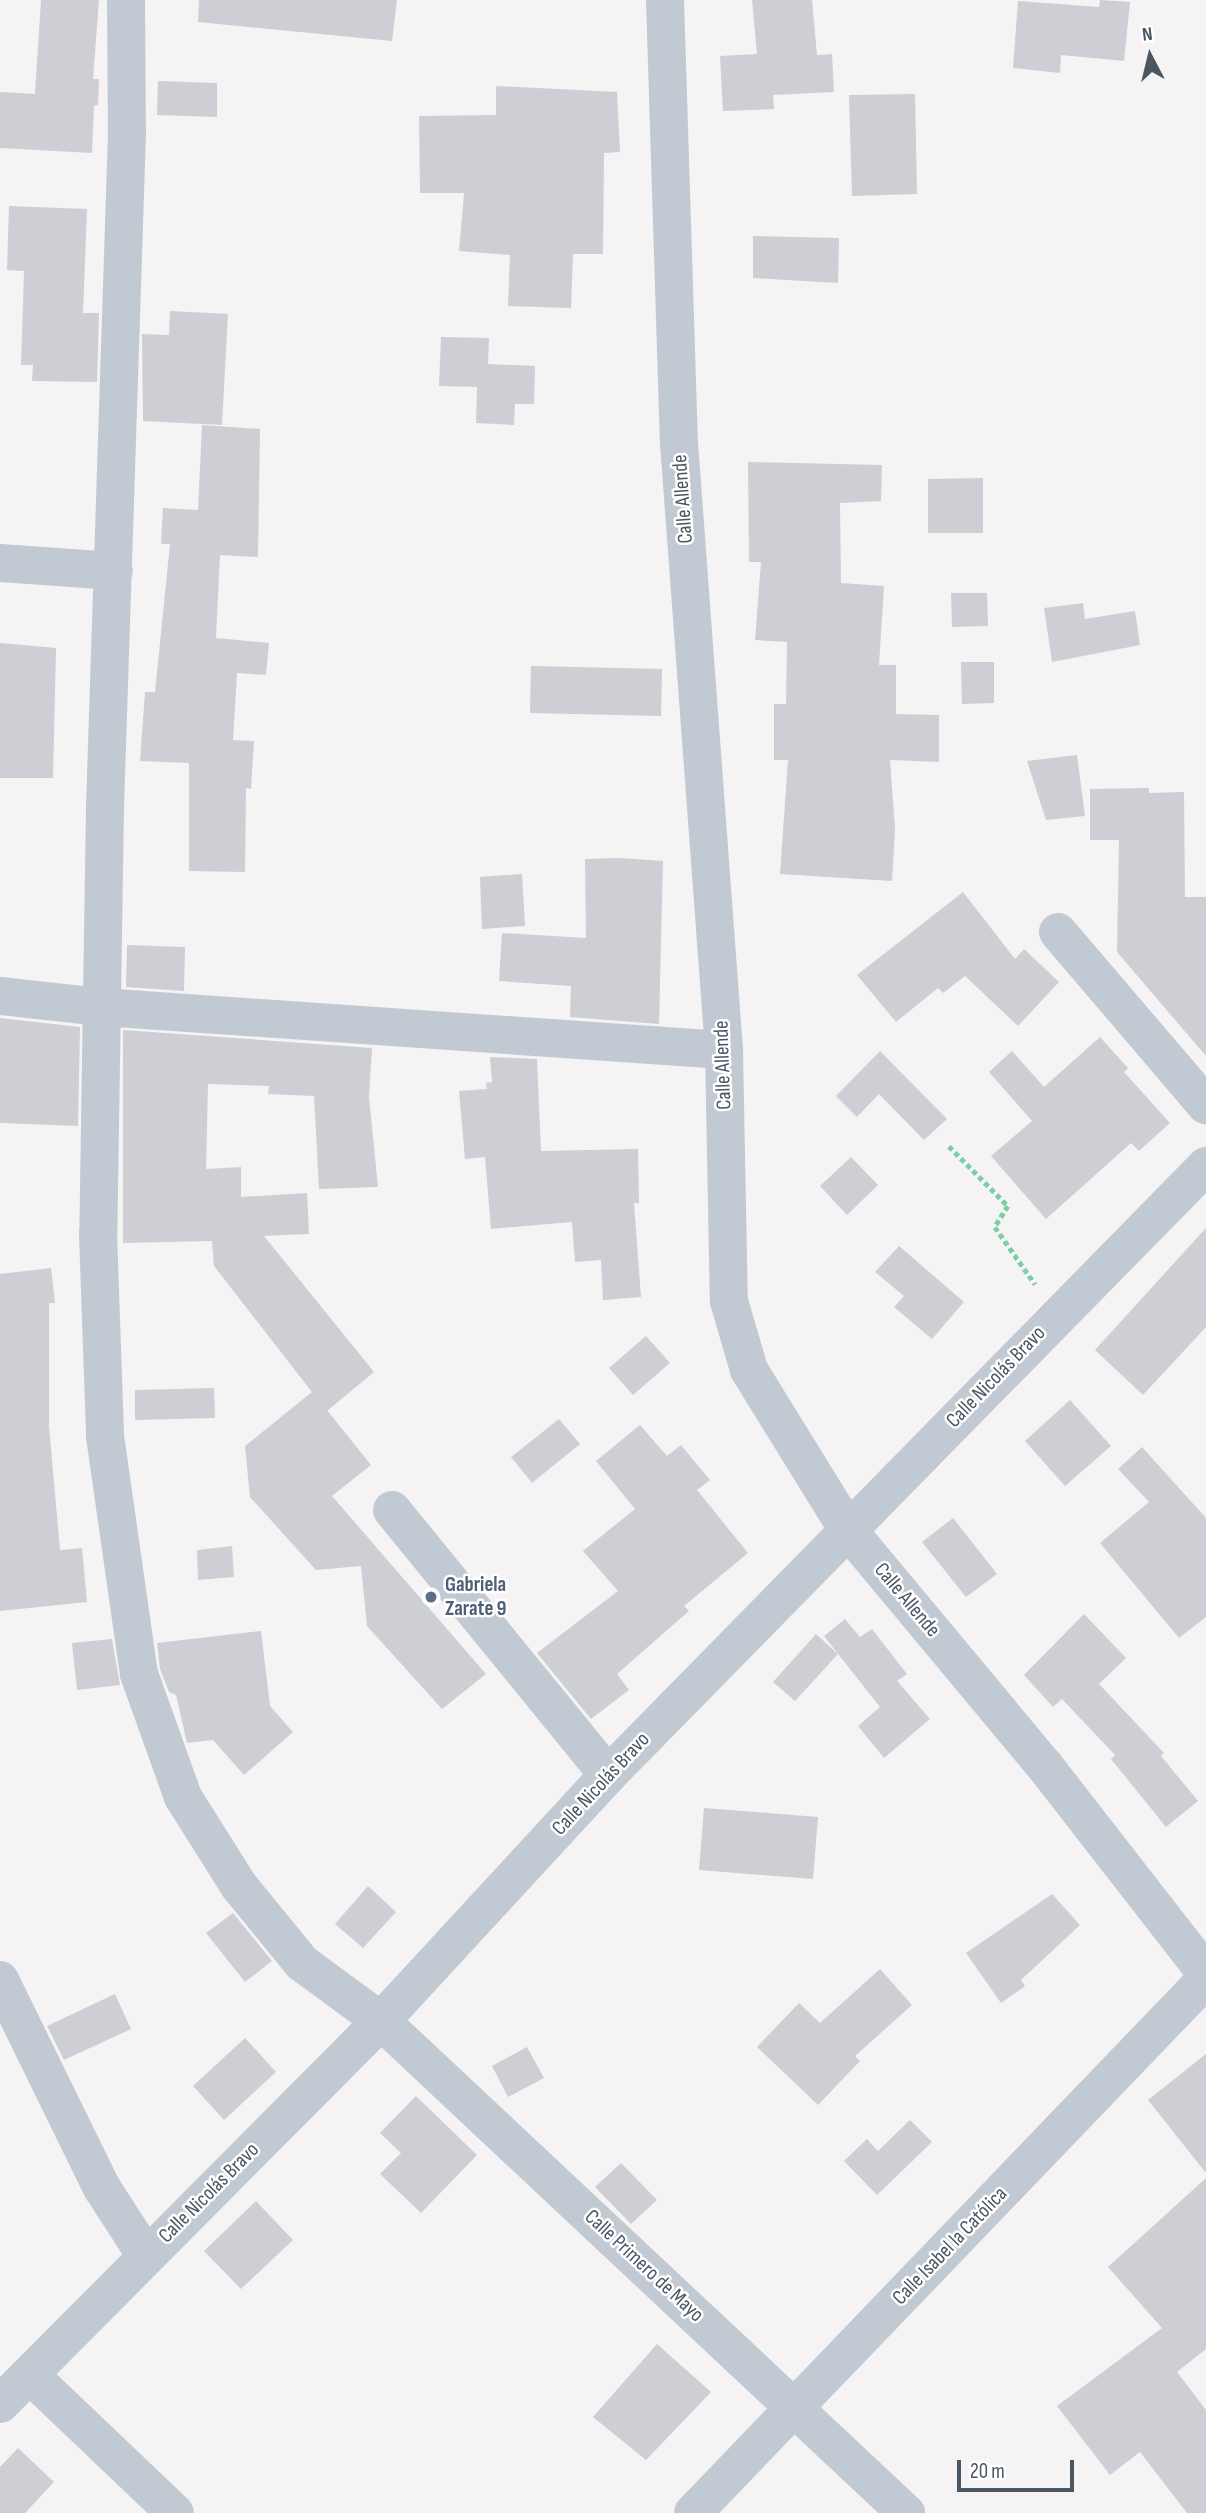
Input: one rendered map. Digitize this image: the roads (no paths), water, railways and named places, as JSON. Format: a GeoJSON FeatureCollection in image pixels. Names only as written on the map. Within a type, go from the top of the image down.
{"type":"FeatureCollection","features":[{"type":"Feature","properties":{"kind":"street","name":"Calle Primero de Mayo"},"geometry":{"type":"LineString","coordinates":[[126,0],[127,133],[101,1007],[98,1233],[105,1436],[139,1674],[183,1797],[239,1886],[302,1964],[381,2021],[796,2407],[906,2513]]}},
{"type":"Feature","properties":{"kind":"street","name":"Calle Allende"},"geometry":{"type":"LineString","coordinates":[[665,0],[679,443],[724,1050],[729,1301],[748,1370],[848,1530],[1044,1765],[1206,1973]]}},
{"type":"Feature","properties":{"kind":"street"},"geometry":{"type":"LineString","coordinates":[[0,563],[114,571]]}},
{"type":"Feature","properties":{"kind":"street"},"geometry":{"type":"LineString","coordinates":[[1058,932],[1206,1105]]}},
{"type":"Feature","properties":{"kind":"street"},"geometry":{"type":"LineString","coordinates":[[0,996],[101,1007],[724,1050]]}},
{"type":"Feature","properties":{"kind":"street","name":"Calle Nicolás Bravo"},"geometry":{"type":"LineString","coordinates":[[0,2404],[381,2021],[608,1774],[1056,1315],[1206,1166]]}},
{"type":"Feature","properties":{"kind":"street"},"geometry":{"type":"LineString","coordinates":[[392,1510],[608,1774]]}},
{"type":"Feature","properties":{"kind":"street","name":"Calle Isabel la Católica"},"geometry":{"type":"LineString","coordinates":[[693,2513],[1206,1979]]}},
{"type":"Feature","properties":{"kind":"street"},"geometry":{"type":"LineString","coordinates":[[0,1980],[51,2091],[102,2188],[146,2256]]}},
{"type":"Feature","properties":{"kind":"street"},"geometry":{"type":"LineString","coordinates":[[30,2375],[175,2513]]}},
{"type":"Feature","properties":{"kind":"place","name":"Gabriela Zarate 9"},"geometry":{"type":"Point","coordinates":[431,1597]}}]}
